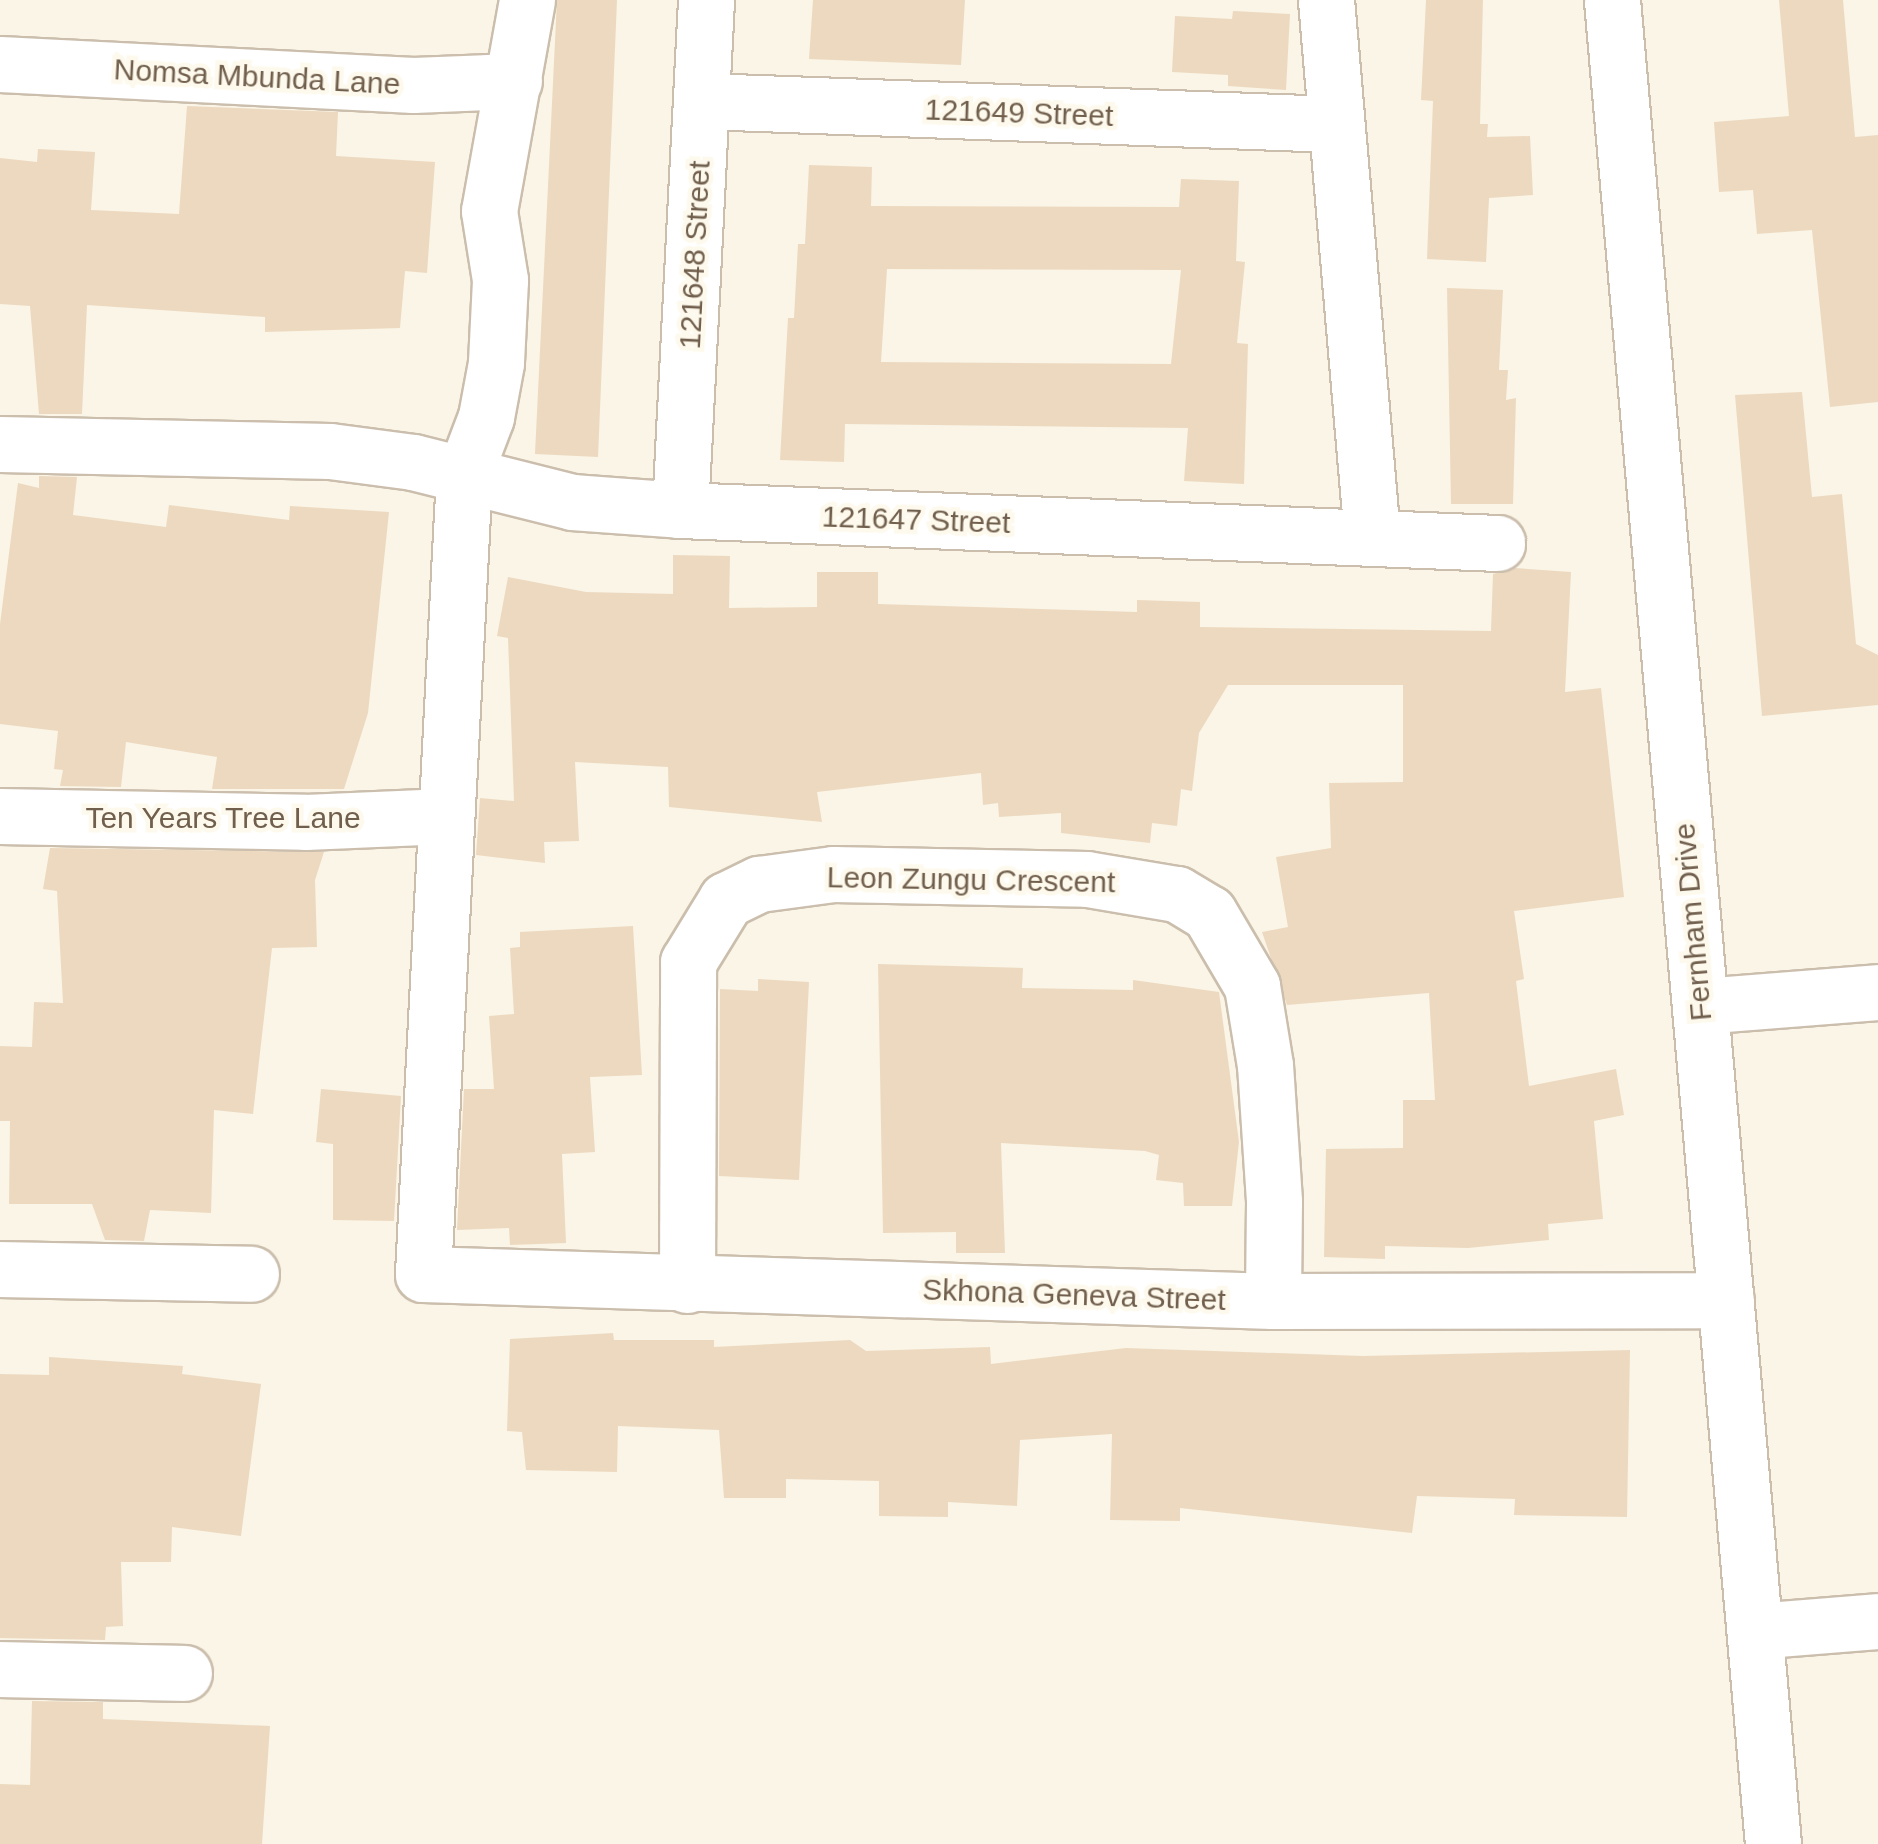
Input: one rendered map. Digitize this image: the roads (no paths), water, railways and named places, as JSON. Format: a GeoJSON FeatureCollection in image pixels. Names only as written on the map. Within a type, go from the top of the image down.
{"type":"FeatureCollection","features":[{"type":"Feature","properties":{"kind":"street"},"geometry":{"type":"LineString","coordinates":[[446,816],[464,475],[486,418],[496,363],[500,280],[489,210],[528,0]]}},
{"type":"Feature","properties":{"kind":"street","name":"121648 Street"},"geometry":{"type":"LineString","coordinates":[[680,510],[704,102],[706,0]]}},
{"type":"Feature","properties":{"kind":"street"},"geometry":{"type":"LineString","coordinates":[[1326,0],[1372,537]]}},
{"type":"Feature","properties":{"kind":"street","name":"Fernham Drive"},"geometry":{"type":"LineString","coordinates":[[1612,0],[1772,1844]]}},
{"type":"Feature","properties":{"kind":"street","name":"Nomsa Mbunda Lane"},"geometry":{"type":"LineString","coordinates":[[0,64],[414,85],[514,81]]}},
{"type":"Feature","properties":{"kind":"street","name":"121649 Street"},"geometry":{"type":"LineString","coordinates":[[704,102],[1334,124]]}},
{"type":"Feature","properties":{"kind":"street","name":"121647 Street"},"geometry":{"type":"LineString","coordinates":[[0,444],[330,451],[464,475],[572,502],[680,510],[1497,543]]}},
{"type":"Feature","properties":{"kind":"street","name":"Ten Years Tree Lane"},"geometry":{"type":"LineString","coordinates":[[0,816],[305,822],[446,816]]}},
{"type":"Feature","properties":{"kind":"street","name":"Skhona Geneva Street"},"geometry":{"type":"LineString","coordinates":[[446,816],[424,1274],[1273,1301],[1726,1300]]}},
{"type":"Feature","properties":{"kind":"street","name":"Leon Zungu Crescent"},"geometry":{"type":"LineString","coordinates":[[687,1285],[688,962],[726,900],[758,884],[833,874],[1087,879],[1178,894],[1209,913],[1252,986],[1270,1143],[1273,1301]]}},
{"type":"Feature","properties":{"kind":"street"},"geometry":{"type":"LineString","coordinates":[[1701,1006],[1878,992]]}},
{"type":"Feature","properties":{"kind":"street"},"geometry":{"type":"LineString","coordinates":[[0,1269],[251,1274]]}},
{"type":"Feature","properties":{"kind":"street"},"geometry":{"type":"LineString","coordinates":[[1755,1632],[1878,1621]]}},
{"type":"Feature","properties":{"kind":"street"},"geometry":{"type":"LineString","coordinates":[[0,1669],[184,1672]]}}]}
